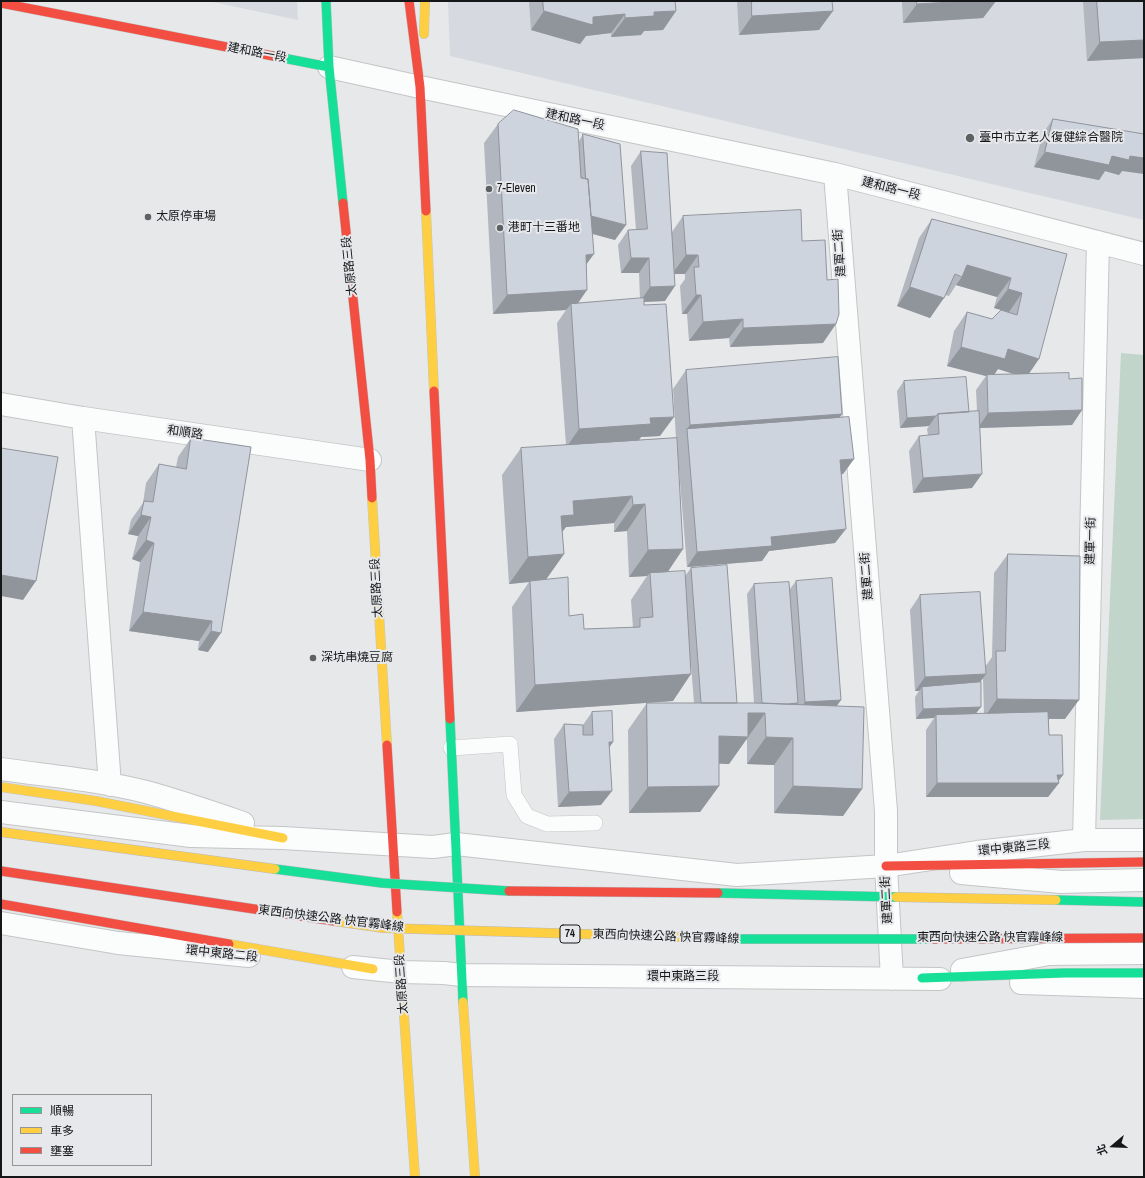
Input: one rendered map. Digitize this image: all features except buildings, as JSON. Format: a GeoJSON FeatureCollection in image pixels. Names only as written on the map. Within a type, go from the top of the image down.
{"type":"FeatureCollection","features":[{"type":"Feature","properties":{"kind":"main road","name":"太原路三段"},"geometry":{"type":"LineString","coordinates":[[326,1],[329,67],[370,460],[415,1177]]}},
{"type":"Feature","properties":{"kind":"main road"},"geometry":{"type":"LineString","coordinates":[[409,1],[420,87],[452,748],[456,844],[452,974],[475,1177]]}},
{"type":"Feature","properties":{"kind":"main road"},"geometry":{"type":"LineString","coordinates":[[420,87],[425,22],[425,1]]}},
{"type":"Feature","properties":{"kind":"main road","name":"建和路一段"},"geometry":{"type":"LineString","coordinates":[[1,3],[329,67]]}},
{"type":"Feature","properties":{"kind":"main road"},"geometry":{"type":"LineString","coordinates":[[1,787],[96,801],[283,838]]}},
{"type":"Feature","properties":{"kind":"main road"},"geometry":{"type":"LineString","coordinates":[[1,832],[382,883],[528,892],[734,893],[1144,902]]}},
{"type":"Feature","properties":{"kind":"main road"},"geometry":{"type":"LineString","coordinates":[[886,866],[1144,862]]}},
{"type":"Feature","properties":{"kind":"main road","name":"東西向快速公路 快官霧峰線"},"geometry":{"type":"LineString","coordinates":[[1,871],[384,928],[731,939],[1144,938]]}},
{"type":"Feature","properties":{"kind":"main road"},"geometry":{"type":"LineString","coordinates":[[1,904],[373,968]]}},
{"type":"Feature","properties":{"kind":"main road"},"geometry":{"type":"LineString","coordinates":[[922,978],[1065,973],[1144,973]]}},
{"type":"Feature","properties":{"kind":"street","name":"建和路一段"},"geometry":{"type":"LineString","coordinates":[[329,67],[835,174],[1144,254]]}},
{"type":"Feature","properties":{"kind":"street","name":"建軍二街"},"geometry":{"type":"LineString","coordinates":[[835,174],[841,265],[886,811],[886,866],[892,979]]}},
{"type":"Feature","properties":{"kind":"street","name":"建軍一街"},"geometry":{"type":"LineString","coordinates":[[1084,840],[1098,242]]}},
{"type":"Feature","properties":{"kind":"street","name":"和順路"},"geometry":{"type":"LineString","coordinates":[[1,404],[83,418],[370,460]]}},
{"type":"Feature","properties":{"kind":"street"},"geometry":{"type":"LineString","coordinates":[[83,418],[110,785]]}},
{"type":"Feature","properties":{"kind":"street"},"geometry":{"type":"LineString","coordinates":[[1,769],[110,785],[146,792],[199,808],[283,838]]}},
{"type":"Feature","properties":{"kind":"street"},"geometry":{"type":"LineString","coordinates":[[1,812],[191,836],[283,838],[394,845]]}},
{"type":"Feature","properties":{"kind":"street","name":"環中東路三段"},"geometry":{"type":"LineString","coordinates":[[394,845],[433,847],[456,844],[737,875],[886,866],[977,852],[1084,840],[1144,840]]}},
{"type":"Feature","properties":{"kind":"street","name":"環中東路三段"},"geometry":{"type":"LineString","coordinates":[[886,866],[1061,882],[1144,880]]}},
{"type":"Feature","properties":{"kind":"street","name":"環中東路二段"},"geometry":{"type":"LineString","coordinates":[[1,923],[118,943],[401,972],[452,974]]}},
{"type":"Feature","properties":{"kind":"street","name":"環中東路三段"},"geometry":{"type":"LineString","coordinates":[[922,978],[1049,954],[1144,953]]}},
{"type":"Feature","properties":{"kind":"street","name":"環中東路三段"},"geometry":{"type":"LineString","coordinates":[[452,974],[892,979],[922,978],[1052,985],[1144,987]]}},
{"type":"Feature","properties":{"kind":"lane"},"geometry":{"type":"LineString","coordinates":[[452,748],[510,744],[514,795],[527,816],[547,824],[595,823]]}},
{"type":"Feature","properties":{"kind":"shaded area"},"geometry":{"type":"Polygon","coordinates":[[[208,1],[297,1],[298,20],[208,1]]]}},
{"type":"Feature","properties":{"kind":"shaded area","name":"臺中市立老人復健綜合醫院"},"geometry":{"type":"Polygon","coordinates":[[[448,1],[1144,1],[1144,220],[450,56],[448,1]]]}},
{"type":"Feature","properties":{"kind":"green space"},"geometry":{"type":"Polygon","coordinates":[[[1121,353],[1144,355],[1144,819],[1100,820],[1121,353]]]}},
{"type":"Feature","properties":{"kind":"traffic: fast"},"geometry":{"type":"LineString","coordinates":[[326,1],[329,67],[343,203]]}},
{"type":"Feature","properties":{"kind":"traffic: fast"},"geometry":{"type":"LineString","coordinates":[[273,56],[329,67]]}},
{"type":"Feature","properties":{"kind":"traffic: fast"},"geometry":{"type":"LineString","coordinates":[[450,719],[463,1002]]}},
{"type":"Feature","properties":{"kind":"traffic: fast"},"geometry":{"type":"LineString","coordinates":[[275,869],[382,883],[509,891]]}},
{"type":"Feature","properties":{"kind":"traffic: fast"},"geometry":{"type":"LineString","coordinates":[[718,893],[896,897]]}},
{"type":"Feature","properties":{"kind":"traffic: fast"},"geometry":{"type":"LineString","coordinates":[[1056,900],[1144,902]]}},
{"type":"Feature","properties":{"kind":"traffic: fast"},"geometry":{"type":"LineString","coordinates":[[680,937],[731,939],[931,939]]}},
{"type":"Feature","properties":{"kind":"traffic: fast"},"geometry":{"type":"LineString","coordinates":[[922,978],[1065,973],[1144,973]]}},
{"type":"Feature","properties":{"kind":"traffic: slow"},"geometry":{"type":"LineString","coordinates":[[424,34],[425,1]]}},
{"type":"Feature","properties":{"kind":"traffic: slow"},"geometry":{"type":"LineString","coordinates":[[426,211],[434,391]]}},
{"type":"Feature","properties":{"kind":"traffic: slow"},"geometry":{"type":"LineString","coordinates":[[372,498],[387,745]]}},
{"type":"Feature","properties":{"kind":"traffic: slow"},"geometry":{"type":"LineString","coordinates":[[1,787],[96,801],[283,838]]}},
{"type":"Feature","properties":{"kind":"traffic: slow"},"geometry":{"type":"LineString","coordinates":[[1,832],[275,869]]}},
{"type":"Feature","properties":{"kind":"traffic: slow"},"geometry":{"type":"LineString","coordinates":[[896,897],[1056,900]]}},
{"type":"Feature","properties":{"kind":"traffic: slow"},"geometry":{"type":"LineString","coordinates":[[397,912],[415,1177]]}},
{"type":"Feature","properties":{"kind":"traffic: slow"},"geometry":{"type":"LineString","coordinates":[[334,921],[384,928],[680,937]]}},
{"type":"Feature","properties":{"kind":"traffic: slow"},"geometry":{"type":"LineString","coordinates":[[229,944],[373,969]]}},
{"type":"Feature","properties":{"kind":"traffic: slow"},"geometry":{"type":"LineString","coordinates":[[463,1002],[475,1177]]}},
{"type":"Feature","properties":{"kind":"traffic: jam"},"geometry":{"type":"LineString","coordinates":[[409,1],[420,87],[426,211]]}},
{"type":"Feature","properties":{"kind":"traffic: jam"},"geometry":{"type":"LineString","coordinates":[[1,3],[273,56]]}},
{"type":"Feature","properties":{"kind":"traffic: jam"},"geometry":{"type":"LineString","coordinates":[[343,203],[370,460],[372,498]]}},
{"type":"Feature","properties":{"kind":"traffic: jam"},"geometry":{"type":"LineString","coordinates":[[434,391],[450,719]]}},
{"type":"Feature","properties":{"kind":"traffic: jam"},"geometry":{"type":"LineString","coordinates":[[387,745],[397,912]]}},
{"type":"Feature","properties":{"kind":"traffic: jam"},"geometry":{"type":"LineString","coordinates":[[886,866],[1144,862]]}},
{"type":"Feature","properties":{"kind":"traffic: jam"},"geometry":{"type":"LineString","coordinates":[[1,871],[334,921]]}},
{"type":"Feature","properties":{"kind":"traffic: jam"},"geometry":{"type":"LineString","coordinates":[[509,891],[718,893]]}},
{"type":"Feature","properties":{"kind":"traffic: jam"},"geometry":{"type":"LineString","coordinates":[[1,904],[229,944]]}},
{"type":"Feature","properties":{"kind":"traffic: jam"},"geometry":{"type":"LineString","coordinates":[[931,939],[1144,938]]}},
{"type":"Feature","properties":{"kind":"place","name":"臺中市立老人復健綜合醫院"},"geometry":{"type":"Point","coordinates":[970,138]}},
{"type":"Feature","properties":{"kind":"place","name":"7-Eleven"},"geometry":{"type":"Point","coordinates":[489,189]}},
{"type":"Feature","properties":{"kind":"place","name":"太原停車場"},"geometry":{"type":"Point","coordinates":[148,217]}},
{"type":"Feature","properties":{"kind":"place","name":"港町十三番地"},"geometry":{"type":"Point","coordinates":[500,228]}},
{"type":"Feature","properties":{"kind":"place","name":"深坑串燒豆腐"},"geometry":{"type":"Point","coordinates":[313,658]}}]}
